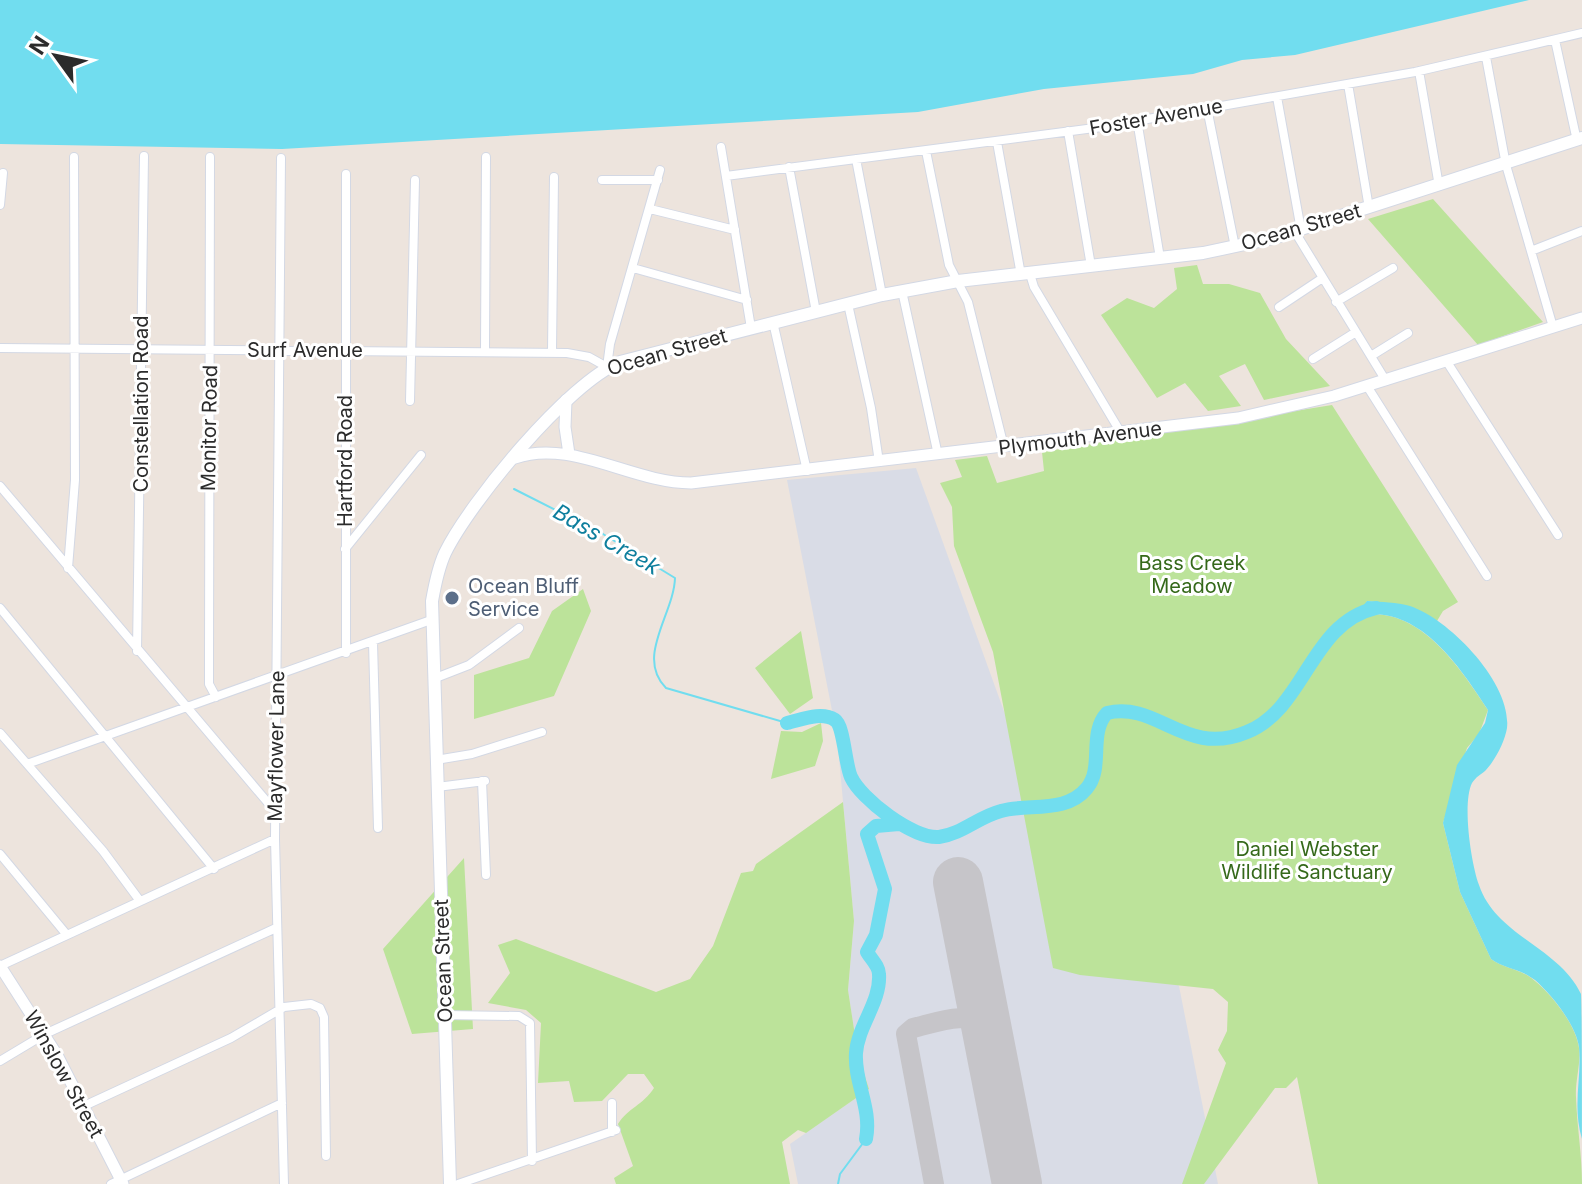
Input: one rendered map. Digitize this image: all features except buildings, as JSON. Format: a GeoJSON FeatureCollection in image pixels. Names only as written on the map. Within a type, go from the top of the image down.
{"type":"FeatureCollection","features":[{"type":"Feature","properties":{"kind":"main road","name":"Ocean Street"},"geometry":{"type":"LineString","coordinates":[[450,1184],[431,620],[435,585],[446,552],[470,513],[566,400],[607,367],[773,322],[882,295],[958,281],[1235,247],[1298,231],[1580,140]]}},
{"type":"Feature","properties":{"kind":"street","name":"Foster Avenue"},"geometry":{"type":"LineString","coordinates":[[726,176],[997,142],[1277,97],[1486,57],[1582,33]]}},
{"type":"Feature","properties":{"kind":"street"},"geometry":{"type":"LineString","coordinates":[[1555,40],[1580,140]]}},
{"type":"Feature","properties":{"kind":"street"},"geometry":{"type":"LineString","coordinates":[[1486,57],[1506,165],[1553,327]]}},
{"type":"Feature","properties":{"kind":"street"},"geometry":{"type":"LineString","coordinates":[[1419,71],[1439,186]]}},
{"type":"Feature","properties":{"kind":"street"},"geometry":{"type":"LineString","coordinates":[[1348,84],[1369,208]]}},
{"type":"Feature","properties":{"kind":"street"},"geometry":{"type":"LineString","coordinates":[[1277,97],[1298,231],[1321,279],[1386,381]]}},
{"type":"Feature","properties":{"kind":"street"},"geometry":{"type":"LineString","coordinates":[[1207,108],[1235,247]]}},
{"type":"Feature","properties":{"kind":"street"},"geometry":{"type":"LineString","coordinates":[[1137,120],[1160,258]]}},
{"type":"Feature","properties":{"kind":"street"},"geometry":{"type":"LineString","coordinates":[[1068,131],[1091,266]]}},
{"type":"Feature","properties":{"kind":"street"},"geometry":{"type":"LineString","coordinates":[[997,142],[1025,275],[1121,433]]}},
{"type":"Feature","properties":{"kind":"street"},"geometry":{"type":"LineString","coordinates":[[721,147],[751,328]]}},
{"type":"Feature","properties":{"kind":"street"},"geometry":{"type":"LineString","coordinates":[[926,151],[949,265],[968,302],[1004,447]]}},
{"type":"Feature","properties":{"kind":"street","name":"Constellation Road"},"geometry":{"type":"LineString","coordinates":[[137,651],[144,156]]}},
{"type":"Feature","properties":{"kind":"street"},"geometry":{"type":"LineString","coordinates":[[68,568],[75,480],[72,349],[74,157]]}},
{"type":"Feature","properties":{"kind":"street","name":"Monitor Road"},"geometry":{"type":"LineString","coordinates":[[210,157],[209,684],[216,697]]}},
{"type":"Feature","properties":{"kind":"street"},"geometry":{"type":"LineString","coordinates":[[485,352],[486,157]]}},
{"type":"Feature","properties":{"kind":"street","name":"Mayflower Lane"},"geometry":{"type":"LineString","coordinates":[[0,966],[275,839],[281,158]]}},
{"type":"Feature","properties":{"kind":"street"},"geometry":{"type":"LineString","coordinates":[[856,159],[882,295]]}},
{"type":"Feature","properties":{"kind":"street"},"geometry":{"type":"LineString","coordinates":[[789,167],[816,312]]}},
{"type":"Feature","properties":{"kind":"street"},"geometry":{"type":"LineString","coordinates":[[0,205],[3,173]]}},
{"type":"Feature","properties":{"kind":"street","name":"Hartford Road"},"geometry":{"type":"LineString","coordinates":[[346,174],[346,653]]}},
{"type":"Feature","properties":{"kind":"street"},"geometry":{"type":"LineString","coordinates":[[602,180],[659,175],[610,344],[607,367]]}},
{"type":"Feature","properties":{"kind":"street"},"geometry":{"type":"LineString","coordinates":[[552,352],[554,177]]}},
{"type":"Feature","properties":{"kind":"street"},"geometry":{"type":"LineString","coordinates":[[410,401],[414,351],[415,180]]}},
{"type":"Feature","properties":{"kind":"street"},"geometry":{"type":"LineString","coordinates":[[650,209],[735,230]]}},
{"type":"Feature","properties":{"kind":"street"},"geometry":{"type":"LineString","coordinates":[[1531,251],[1582,231]]}},
{"type":"Feature","properties":{"kind":"street"},"geometry":{"type":"LineString","coordinates":[[633,268],[747,300]]}},
{"type":"Feature","properties":{"kind":"street"},"geometry":{"type":"LineString","coordinates":[[1336,302],[1393,268]]}},
{"type":"Feature","properties":{"kind":"street"},"geometry":{"type":"LineString","coordinates":[[1279,307],[1321,279]]}},
{"type":"Feature","properties":{"kind":"street"},"geometry":{"type":"LineString","coordinates":[[902,291],[938,455]]}},
{"type":"Feature","properties":{"kind":"street"},"geometry":{"type":"LineString","coordinates":[[848,304],[871,408],[879,462]]}},
{"type":"Feature","properties":{"kind":"street","name":"Plymouth Avenue"},"geometry":{"type":"LineString","coordinates":[[515,458],[533,453],[569,454],[640,477],[673,483],[807,471],[1238,418],[1386,381],[1582,318]]}},
{"type":"Feature","properties":{"kind":"street"},"geometry":{"type":"LineString","coordinates":[[773,322],[807,471]]}},
{"type":"Feature","properties":{"kind":"street"},"geometry":{"type":"LineString","coordinates":[[1313,359],[1356,332]]}},
{"type":"Feature","properties":{"kind":"street"},"geometry":{"type":"LineString","coordinates":[[1371,356],[1408,333]]}},
{"type":"Feature","properties":{"kind":"street","name":"Surf Avenue"},"geometry":{"type":"LineString","coordinates":[[0,348],[552,352],[581,354],[607,367]]}},
{"type":"Feature","properties":{"kind":"street"},"geometry":{"type":"LineString","coordinates":[[1447,362],[1558,535]]}},
{"type":"Feature","properties":{"kind":"street"},"geometry":{"type":"LineString","coordinates":[[1367,386],[1487,576]]}},
{"type":"Feature","properties":{"kind":"street"},"geometry":{"type":"LineString","coordinates":[[566,400],[565,427],[569,454]]}},
{"type":"Feature","properties":{"kind":"street"},"geometry":{"type":"LineString","coordinates":[[345,549],[421,455]]}},
{"type":"Feature","properties":{"kind":"street"},"geometry":{"type":"LineString","coordinates":[[0,486],[275,811]]}},
{"type":"Feature","properties":{"kind":"street"},"geometry":{"type":"LineString","coordinates":[[0,608],[214,869]]}},
{"type":"Feature","properties":{"kind":"street"},"geometry":{"type":"LineString","coordinates":[[27,764],[346,653],[431,620]]}},
{"type":"Feature","properties":{"kind":"street"},"geometry":{"type":"LineString","coordinates":[[433,679],[469,665],[519,628]]}},
{"type":"Feature","properties":{"kind":"street"},"geometry":{"type":"LineString","coordinates":[[373,642],[378,828]]}},
{"type":"Feature","properties":{"kind":"street"},"geometry":{"type":"LineString","coordinates":[[436,760],[472,754],[542,732]]}},
{"type":"Feature","properties":{"kind":"street"},"geometry":{"type":"LineString","coordinates":[[0,733],[103,851],[140,901]]}},
{"type":"Feature","properties":{"kind":"street"},"geometry":{"type":"LineString","coordinates":[[437,787],[484,781],[486,875]]}},
{"type":"Feature","properties":{"kind":"street"},"geometry":{"type":"LineString","coordinates":[[275,839],[284,1184]]}},
{"type":"Feature","properties":{"kind":"street"},"geometry":{"type":"LineString","coordinates":[[0,854],[67,935]]}},
{"type":"Feature","properties":{"kind":"street"},"geometry":{"type":"LineString","coordinates":[[0,1061],[45,1034],[276,928]]}},
{"type":"Feature","properties":{"kind":"street","name":"Winslow Street"},"geometry":{"type":"LineString","coordinates":[[0,966],[45,1034],[84,1106],[119,1183]]}},
{"type":"Feature","properties":{"kind":"street"},"geometry":{"type":"LineString","coordinates":[[84,1106],[231,1038],[284,1007],[311,1004],[324,1014],[326,1156]]}},
{"type":"Feature","properties":{"kind":"street"},"geometry":{"type":"LineString","coordinates":[[445,1015],[519,1016],[530,1023],[532,1161]]}},
{"type":"Feature","properties":{"kind":"street"},"geometry":{"type":"LineString","coordinates":[[119,1183],[282,1103]]}},
{"type":"Feature","properties":{"kind":"street"},"geometry":{"type":"LineString","coordinates":[[458,1184],[614,1131],[612,1103]]}},
{"type":"Feature","properties":{"kind":"shaded area"},"geometry":{"type":"Polygon","coordinates":[[[916,468],[1043,819],[1179,986],[1218,1184],[798,1184],[790,1144],[869,1089],[858,1055],[848,990],[854,921],[837,736],[787,480],[916,468]]]}},
{"type":"Feature","properties":{"kind":"green space"},"geometry":{"type":"Polygon","coordinates":[[[1433,199],[1543,322],[1478,345],[1368,219],[1433,199]]]}},
{"type":"Feature","properties":{"kind":"green space"},"geometry":{"type":"Polygon","coordinates":[[[1197,265],[1203,284],[1229,284],[1260,293],[1286,339],[1330,386],[1264,400],[1245,364],[1219,376],[1241,406],[1208,411],[1185,383],[1157,398],[1101,315],[1127,298],[1154,308],[1177,289],[1174,268],[1197,265]]]}},
{"type":"Feature","properties":{"kind":"green space","name":"Daniel Webster Wildlife Sanctuary"},"geometry":{"type":"Polygon","coordinates":[[[1332,405],[1458,602],[1443,611],[1437,621],[1404,607],[1367,601],[1361,615],[1382,615],[1402,620],[1420,630],[1451,659],[1488,710],[1479,734],[1467,748],[1443,823],[1460,892],[1491,959],[1525,974],[1542,987],[1556,1002],[1577,1039],[1576,1097],[1582,1184],[1318,1184],[1297,1077],[1286,1088],[1275,1088],[1204,1184],[1182,1184],[1226,1063],[1218,1050],[1227,1031],[1228,1002],[1213,989],[1080,975],[1053,968],[993,652],[954,546],[952,507],[940,483],[962,477],[955,460],[987,456],[997,483],[1044,471],[1042,452],[1332,405]]]}},
{"type":"Feature","properties":{"kind":"green space"},"geometry":{"type":"Polygon","coordinates":[[[583,589],[591,611],[554,696],[474,719],[474,675],[529,658],[552,611],[583,589]]]}},
{"type":"Feature","properties":{"kind":"green space"},"geometry":{"type":"Polygon","coordinates":[[[801,631],[813,698],[790,714],[755,668],[801,631]]]}},
{"type":"Feature","properties":{"kind":"green space"},"geometry":{"type":"Polygon","coordinates":[[[821,723],[823,741],[815,766],[771,779],[781,731],[802,732],[821,723]]]}},
{"type":"Feature","properties":{"kind":"green space"},"geometry":{"type":"Polygon","coordinates":[[[843,802],[854,921],[848,990],[858,1055],[869,1089],[806,1133],[798,1130],[782,1142],[790,1184],[616,1184],[614,1178],[633,1166],[618,1124],[654,1088],[644,1074],[628,1074],[602,1101],[574,1102],[569,1081],[538,1083],[541,1023],[526,1010],[488,1003],[510,973],[498,945],[516,939],[656,992],[690,979],[713,946],[741,873],[753,871],[756,864],[843,802]]]}},
{"type":"Feature","properties":{"kind":"green space"},"geometry":{"type":"Polygon","coordinates":[[[464,858],[473,1029],[412,1034],[383,949],[464,858]]]}},
{"type":"Feature","properties":{"kind":"water"},"geometry":{"type":"Polygon","coordinates":[[[0,0],[1529,0],[1295,55],[1242,60],[1193,74],[1044,89],[918,112],[282,149],[0,144],[0,0]]]}},
{"type":"Feature","properties":{"kind":"water"},"geometry":{"type":"Polygon","coordinates":[[[1367,601],[1410,606],[1442,624],[1475,655],[1499,692],[1506,710],[1506,733],[1496,756],[1472,783],[1469,792],[1468,818],[1473,863],[1487,902],[1499,917],[1558,964],[1581,994],[1582,1139],[1577,1103],[1580,1058],[1577,1038],[1556,1002],[1535,980],[1491,959],[1460,892],[1443,823],[1457,765],[1485,723],[1488,710],[1465,676],[1436,643],[1402,620],[1382,615],[1361,615],[1367,601]]]}},
{"type":"Feature","properties":{"kind":"waterway","name":"Bass Creek"},"geometry":{"type":"LineString","coordinates":[[514,489],[603,534],[675,578],[655,649],[657,676],[666,688],[787,723]]}},
{"type":"Feature","properties":{"kind":"waterway","name":"Bass Creek"},"geometry":{"type":"LineString","coordinates":[[787,723],[817,716],[835,720],[851,777],[865,796],[902,825],[928,836],[939,837],[955,833],[1001,811],[1058,805],[1078,796],[1092,780],[1098,730],[1107,713],[1125,711],[1142,715],[1206,738],[1225,738],[1247,732],[1267,720],[1283,705],[1336,630],[1354,617],[1376,608]]}},
{"type":"Feature","properties":{"kind":"waterway"},"geometry":{"type":"LineString","coordinates":[[866,1139],[867,1117],[856,1053],[879,984],[878,968],[867,952],[876,935],[885,889],[867,834],[876,826],[899,824]]}},
{"type":"Feature","properties":{"kind":"waterway"},"geometry":{"type":"LineString","coordinates":[[838,1184],[840,1174],[866,1139]]}},
{"type":"Feature","properties":{"kind":"taxiway"},"geometry":{"type":"LineString","coordinates":[[934,1184],[906,1034],[913,1028],[962,1018],[972,1019],[987,1029]]}},
{"type":"Feature","properties":{"kind":"runway"},"geometry":{"type":"LineString","coordinates":[[958,882],[1017,1184]]}},
{"type":"Feature","properties":{"kind":"place","name":"Ocean Bluff Service"},"geometry":{"type":"Point","coordinates":[452,598]}},
{"type":"Feature","properties":{"kind":"park label","name":"Bass Creek Meadow"},"geometry":{"type":"Point","coordinates":[1192,574]}}]}
